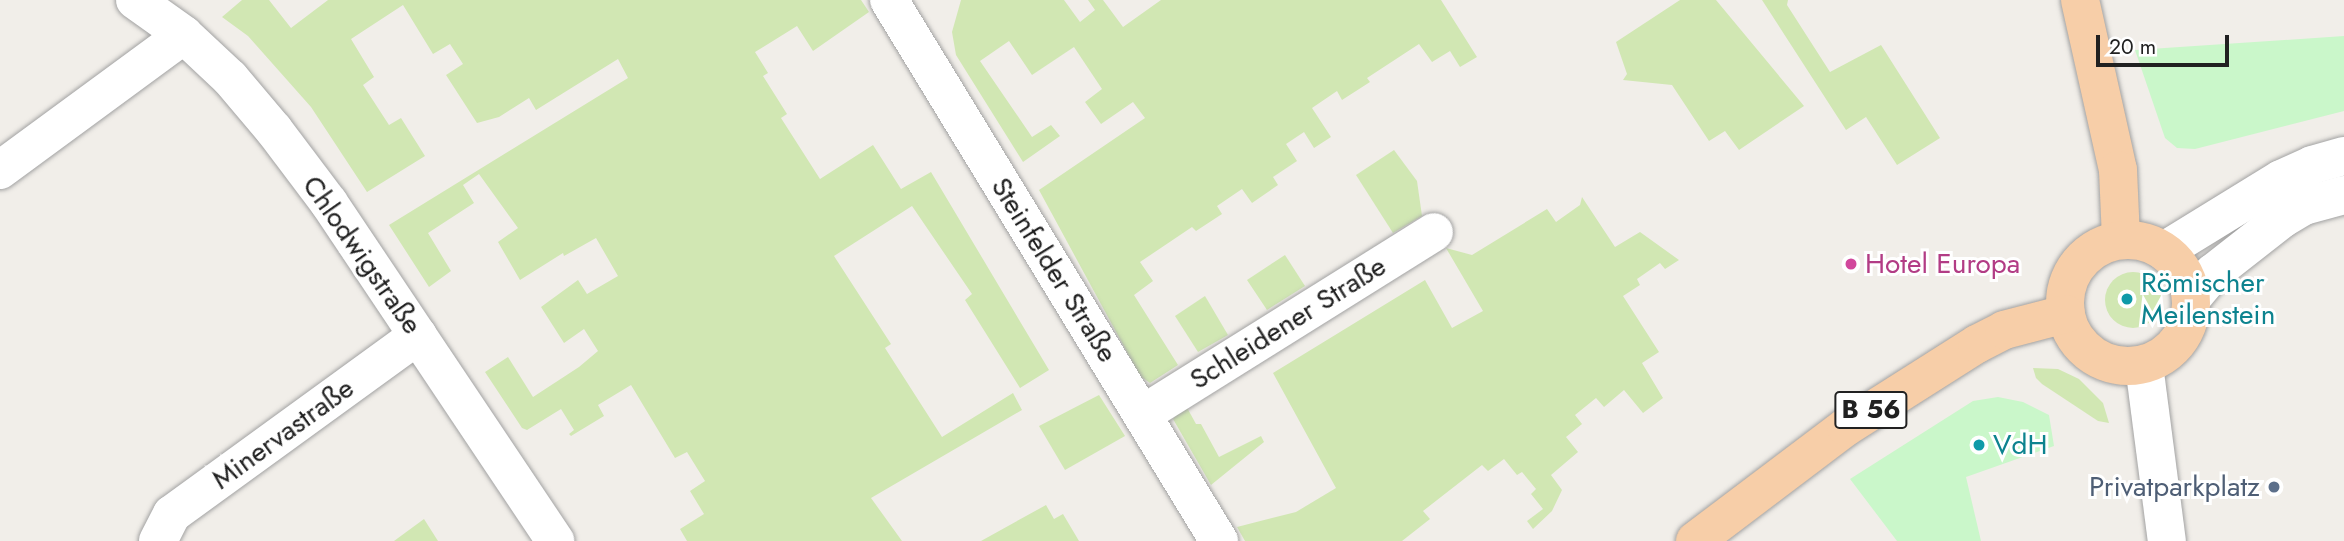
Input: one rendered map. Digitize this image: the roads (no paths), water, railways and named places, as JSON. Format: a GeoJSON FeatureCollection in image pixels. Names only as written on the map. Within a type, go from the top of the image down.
{"type":"FeatureCollection","features":[{"type":"Feature","properties":{"kind":"main road"},"geometry":{"type":"LineString","coordinates":[[2080,0],[2118,170],[2121,240]]}},
{"type":"Feature","properties":{"kind":"main road"},"geometry":{"type":"LineString","coordinates":[[2121,240],[2139,240],[2164,251],[2182,270],[2191,299],[2184,330],[2176,343],[2144,365],[2129,366],[2099,358],[2083,346],[2072,332],[2066,314],[2066,293],[2072,273],[2085,257],[2101,245],[2121,240]]}},
{"type":"Feature","properties":{"kind":"main road","name":"B 56"},"geometry":{"type":"LineString","coordinates":[[1695,541],[1846,427],[1977,344],[2004,330],[2066,314]]}},
{"type":"Feature","properties":{"kind":"street","name":"Chlodwigstraße"},"geometry":{"type":"LineString","coordinates":[[135,0],[184,35],[230,78],[274,130],[329,203],[555,541]]}},
{"type":"Feature","properties":{"kind":"street","name":"Steinfelder Straße"},"geometry":{"type":"LineString","coordinates":[[894,2],[1219,541]]}},
{"type":"Feature","properties":{"kind":"street"},"geometry":{"type":"LineString","coordinates":[[0,170],[184,35]]}},
{"type":"Feature","properties":{"kind":"street"},"geometry":{"type":"LineString","coordinates":[[2164,251],[2281,179],[2312,164],[2344,156]]}},
{"type":"Feature","properties":{"kind":"street"},"geometry":{"type":"LineString","coordinates":[[2191,299],[2213,273],[2282,219],[2304,206],[2344,195]]}},
{"type":"Feature","properties":{"kind":"street","name":"Schleidener Straße"},"geometry":{"type":"LineString","coordinates":[[1143,414],[1434,232]]}},
{"type":"Feature","properties":{"kind":"street","name":"Minervastraße"},"geometry":{"type":"LineString","coordinates":[[158,541],[172,514],[418,335]]}},
{"type":"Feature","properties":{"kind":"street"},"geometry":{"type":"LineString","coordinates":[[2144,365],[2167,541]]}},
{"type":"Feature","properties":{"kind":"place","name":"Hotel Europa"},"geometry":{"type":"Point","coordinates":[1851,264]}},
{"type":"Feature","properties":{"kind":"place","name":"Römischer Meilenstein"},"geometry":{"type":"Point","coordinates":[2127,299]}},
{"type":"Feature","properties":{"kind":"place","name":"VdH"},"geometry":{"type":"Point","coordinates":[1979,445]}},
{"type":"Feature","properties":{"kind":"place","name":"Privatparkplatz"},"geometry":{"type":"Point","coordinates":[2274,487]}}]}
